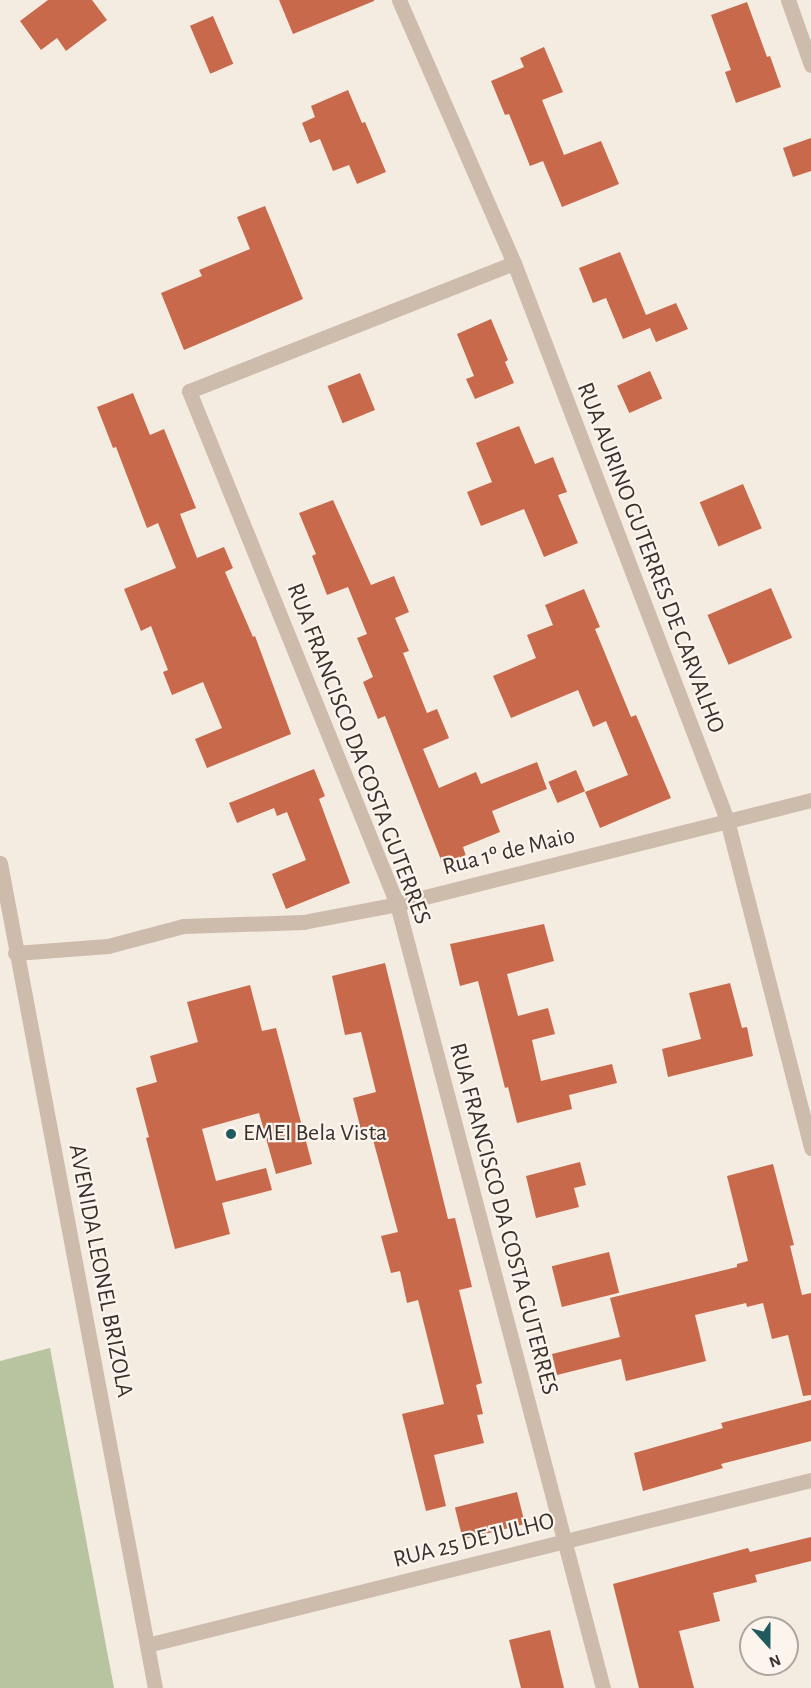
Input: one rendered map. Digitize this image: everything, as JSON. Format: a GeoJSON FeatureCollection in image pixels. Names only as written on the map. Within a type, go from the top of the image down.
{"type":"FeatureCollection","features":[{"type":"Feature","properties":{"kind":"street","name":"RUA AURINO GUTERRES DE CARVALHO"},"geometry":{"type":"LineString","coordinates":[[399,0],[514,263],[727,820],[811,1148]]}},
{"type":"Feature","properties":{"kind":"street"},"geometry":{"type":"LineString","coordinates":[[788,0],[811,65]]}},
{"type":"Feature","properties":{"kind":"street","name":"RUA FRANCISCO DA COSTA GUTERRES"},"geometry":{"type":"LineString","coordinates":[[514,263],[189,391],[397,904],[603,1688]]}},
{"type":"Feature","properties":{"kind":"street","name":"Rua 1º de Maio"},"geometry":{"type":"LineString","coordinates":[[15,953],[108,946],[183,926],[303,922],[397,904],[811,800]]}},
{"type":"Feature","properties":{"kind":"street","name":"AVENIDA LEONEL BRIZOLA"},"geometry":{"type":"LineString","coordinates":[[0,863],[15,953],[155,1688]]}},
{"type":"Feature","properties":{"kind":"street","name":"RUA 25 DE JULHO"},"geometry":{"type":"LineString","coordinates":[[147,1645],[811,1480]]}},
{"type":"Feature","properties":{"kind":"green space"},"geometry":{"type":"Polygon","coordinates":[[[50,1348],[114,1688],[0,1688],[0,1361],[50,1348]]]}},
{"type":"Feature","properties":{"kind":"building"},"geometry":{"type":"Polygon","coordinates":[[[48,0],[92,0],[107,20],[66,51],[57,38],[41,50],[20,21],[48,0]]]}},
{"type":"Feature","properties":{"kind":"building"},"geometry":{"type":"Polygon","coordinates":[[[279,0],[374,0],[374,1],[293,34],[279,0]]]}},
{"type":"Feature","properties":{"kind":"building"},"geometry":{"type":"Polygon","coordinates":[[[747,2],[767,57],[770,56],[781,87],[736,103],[725,72],[731,70],[711,15],[747,2]]]}},
{"type":"Feature","properties":{"kind":"building"},"geometry":{"type":"Polygon","coordinates":[[[213,16],[233,64],[210,74],[190,26],[213,16]]]}},
{"type":"Feature","properties":{"kind":"building"},"geometry":{"type":"Polygon","coordinates":[[[544,47],[563,92],[542,100],[564,155],[601,141],[619,184],[562,207],[543,161],[530,166],[509,114],[505,115],[491,81],[524,67],[520,58],[544,47]]]}},
{"type":"Feature","properties":{"kind":"building"},"geometry":{"type":"Polygon","coordinates":[[[348,90],[362,123],[365,122],[386,172],[357,184],[349,165],[333,171],[320,139],[310,143],[302,123],[315,117],[311,106],[348,90]]]}},
{"type":"Feature","properties":{"kind":"building"},"geometry":{"type":"Polygon","coordinates":[[[811,138],[811,171],[793,177],[783,148],[811,138]]]}},
{"type":"Feature","properties":{"kind":"building"},"geometry":{"type":"Polygon","coordinates":[[[265,206],[303,299],[184,350],[161,293],[202,276],[199,270],[250,249],[237,217],[265,206]]]}},
{"type":"Feature","properties":{"kind":"building"},"geometry":{"type":"Polygon","coordinates":[[[620,252],[646,315],[676,303],[688,329],[656,342],[650,328],[623,339],[606,298],[593,303],[579,268],[620,252]]]}},
{"type":"Feature","properties":{"kind":"building"},"geometry":{"type":"Polygon","coordinates":[[[491,319],[508,360],[505,362],[514,383],[475,399],[466,379],[474,376],[457,334],[491,319]]]}},
{"type":"Feature","properties":{"kind":"building"},"geometry":{"type":"Polygon","coordinates":[[[650,371],[662,398],[629,413],[617,386],[650,371]]]}},
{"type":"Feature","properties":{"kind":"building"},"geometry":{"type":"Polygon","coordinates":[[[360,373],[375,410],[343,423],[328,386],[360,373]]]}},
{"type":"Feature","properties":{"kind":"building"},"geometry":{"type":"Polygon","coordinates":[[[133,393],[150,435],[164,429],[196,508],[180,514],[197,558],[224,547],[233,568],[225,572],[253,637],[255,636],[291,734],[207,768],[195,739],[222,728],[203,682],[172,695],[163,672],[168,670],[151,626],[141,631],[124,589],[176,568],[158,523],[147,528],[116,447],[113,448],[97,407],[133,393]]]}},
{"type":"Feature","properties":{"kind":"building"},"geometry":{"type":"Polygon","coordinates":[[[519,426],[535,464],[553,457],[567,492],[558,495],[578,543],[544,557],[524,509],[481,526],[467,492],[492,482],[476,443],[519,426]]]}},
{"type":"Feature","properties":{"kind":"building"},"geometry":{"type":"Polygon","coordinates":[[[743,484],[762,528],[718,547],[700,502],[743,484]]]}},
{"type":"Feature","properties":{"kind":"building"},"geometry":{"type":"Polygon","coordinates":[[[333,500],[371,585],[394,576],[409,612],[395,618],[409,651],[403,653],[427,713],[437,709],[449,738],[423,749],[439,788],[476,772],[481,784],[537,762],[547,789],[492,811],[500,832],[463,847],[466,856],[443,865],[385,716],[378,719],[363,682],[373,677],[357,638],[367,634],[348,587],[327,595],[312,556],[316,554],[299,513],[333,500]]]}},
{"type":"Feature","properties":{"kind":"building"},"geometry":{"type":"Polygon","coordinates":[[[771,588],[792,638],[729,665],[707,615],[771,588]]]}},
{"type":"Feature","properties":{"kind":"building"},"geometry":{"type":"Polygon","coordinates":[[[584,589],[600,627],[595,629],[631,717],[636,715],[671,798],[600,828],[585,792],[628,775],[606,721],[593,727],[578,690],[511,718],[493,676],[536,658],[527,635],[553,625],[545,605],[584,589]]]}},
{"type":"Feature","properties":{"kind":"building"},"geometry":{"type":"Polygon","coordinates":[[[314,769],[325,796],[319,799],[350,883],[286,909],[272,874],[306,860],[287,812],[277,816],[274,808],[237,823],[229,803],[314,769]]]}},
{"type":"Feature","properties":{"kind":"building"},"geometry":{"type":"Polygon","coordinates":[[[576,770],[585,791],[557,803],[548,782],[576,770]]]}},
{"type":"Feature","properties":{"kind":"building"},"geometry":{"type":"Polygon","coordinates":[[[544,924],[554,961],[507,974],[518,1016],[548,1008],[555,1034],[532,1040],[541,1081],[612,1064],[617,1083],[569,1095],[572,1109],[517,1123],[508,1087],[505,1088],[478,981],[460,986],[450,944],[544,924]]]}},
{"type":"Feature","properties":{"kind":"building"},"geometry":{"type":"Polygon","coordinates":[[[385,963],[448,1219],[455,1218],[472,1287],[459,1290],[482,1383],[476,1385],[483,1414],[477,1415],[484,1443],[434,1455],[446,1506],[426,1511],[402,1414],[444,1404],[418,1300],[407,1303],[400,1271],[391,1273],[381,1236],[398,1232],[372,1136],[363,1138],[353,1098],[376,1092],[361,1032],[345,1035],[332,976],[385,963]]]}},
{"type":"Feature","properties":{"kind":"building"},"geometry":{"type":"Polygon","coordinates":[[[730,983],[742,1028],[747,1027],[753,1056],[668,1077],[662,1049],[701,1039],[689,993],[730,983]]]}},
{"type":"Feature","properties":{"kind":"building"},"geometry":{"type":"Polygon","coordinates":[[[250,985],[262,1031],[276,1028],[312,1164],[276,1174],[259,1113],[202,1129],[216,1181],[266,1168],[272,1190],[222,1203],[230,1234],[175,1249],[146,1138],[149,1137],[136,1088],[157,1082],[150,1056],[198,1042],[187,1002],[250,985]]]}},
{"type":"Feature","properties":{"kind":"building"},"geometry":{"type":"Polygon","coordinates":[[[580,1162],[586,1185],[574,1188],[579,1207],[536,1218],[526,1176],[580,1162]]]}},
{"type":"Feature","properties":{"kind":"building"},"geometry":{"type":"Polygon","coordinates":[[[773,1164],[794,1245],[790,1246],[802,1295],[811,1293],[811,1395],[803,1396],[788,1335],[772,1339],[763,1303],[747,1307],[746,1303],[695,1315],[706,1361],[626,1381],[621,1359],[557,1375],[552,1354],[620,1337],[610,1298],[737,1267],[737,1264],[748,1261],[727,1176],[773,1164]]]}},
{"type":"Feature","properties":{"kind":"building"},"geometry":{"type":"Polygon","coordinates":[[[609,1252],[619,1293],[562,1307],[552,1266],[609,1252]]]}},
{"type":"Feature","properties":{"kind":"building"},"geometry":{"type":"Polygon","coordinates":[[[811,1400],[811,1441],[721,1464],[723,1468],[643,1491],[634,1453],[723,1428],[721,1423],[811,1400]]]}},
{"type":"Feature","properties":{"kind":"building"},"geometry":{"type":"Polygon","coordinates":[[[517,1492],[525,1524],[463,1540],[455,1507],[517,1492]]]}},
{"type":"Feature","properties":{"kind":"building"},"geometry":{"type":"Polygon","coordinates":[[[811,1537],[811,1561],[755,1575],[757,1582],[713,1593],[720,1621],[679,1631],[694,1688],[639,1688],[613,1584],[748,1548],[750,1552],[811,1537]]]}},
{"type":"Feature","properties":{"kind":"building"},"geometry":{"type":"Polygon","coordinates":[[[550,1630],[564,1688],[521,1688],[509,1640],[550,1630]]]}},
{"type":"Feature","properties":{"kind":"place","name":"EMEI Bela Vista"},"geometry":{"type":"Point","coordinates":[231,1134]}}]}
